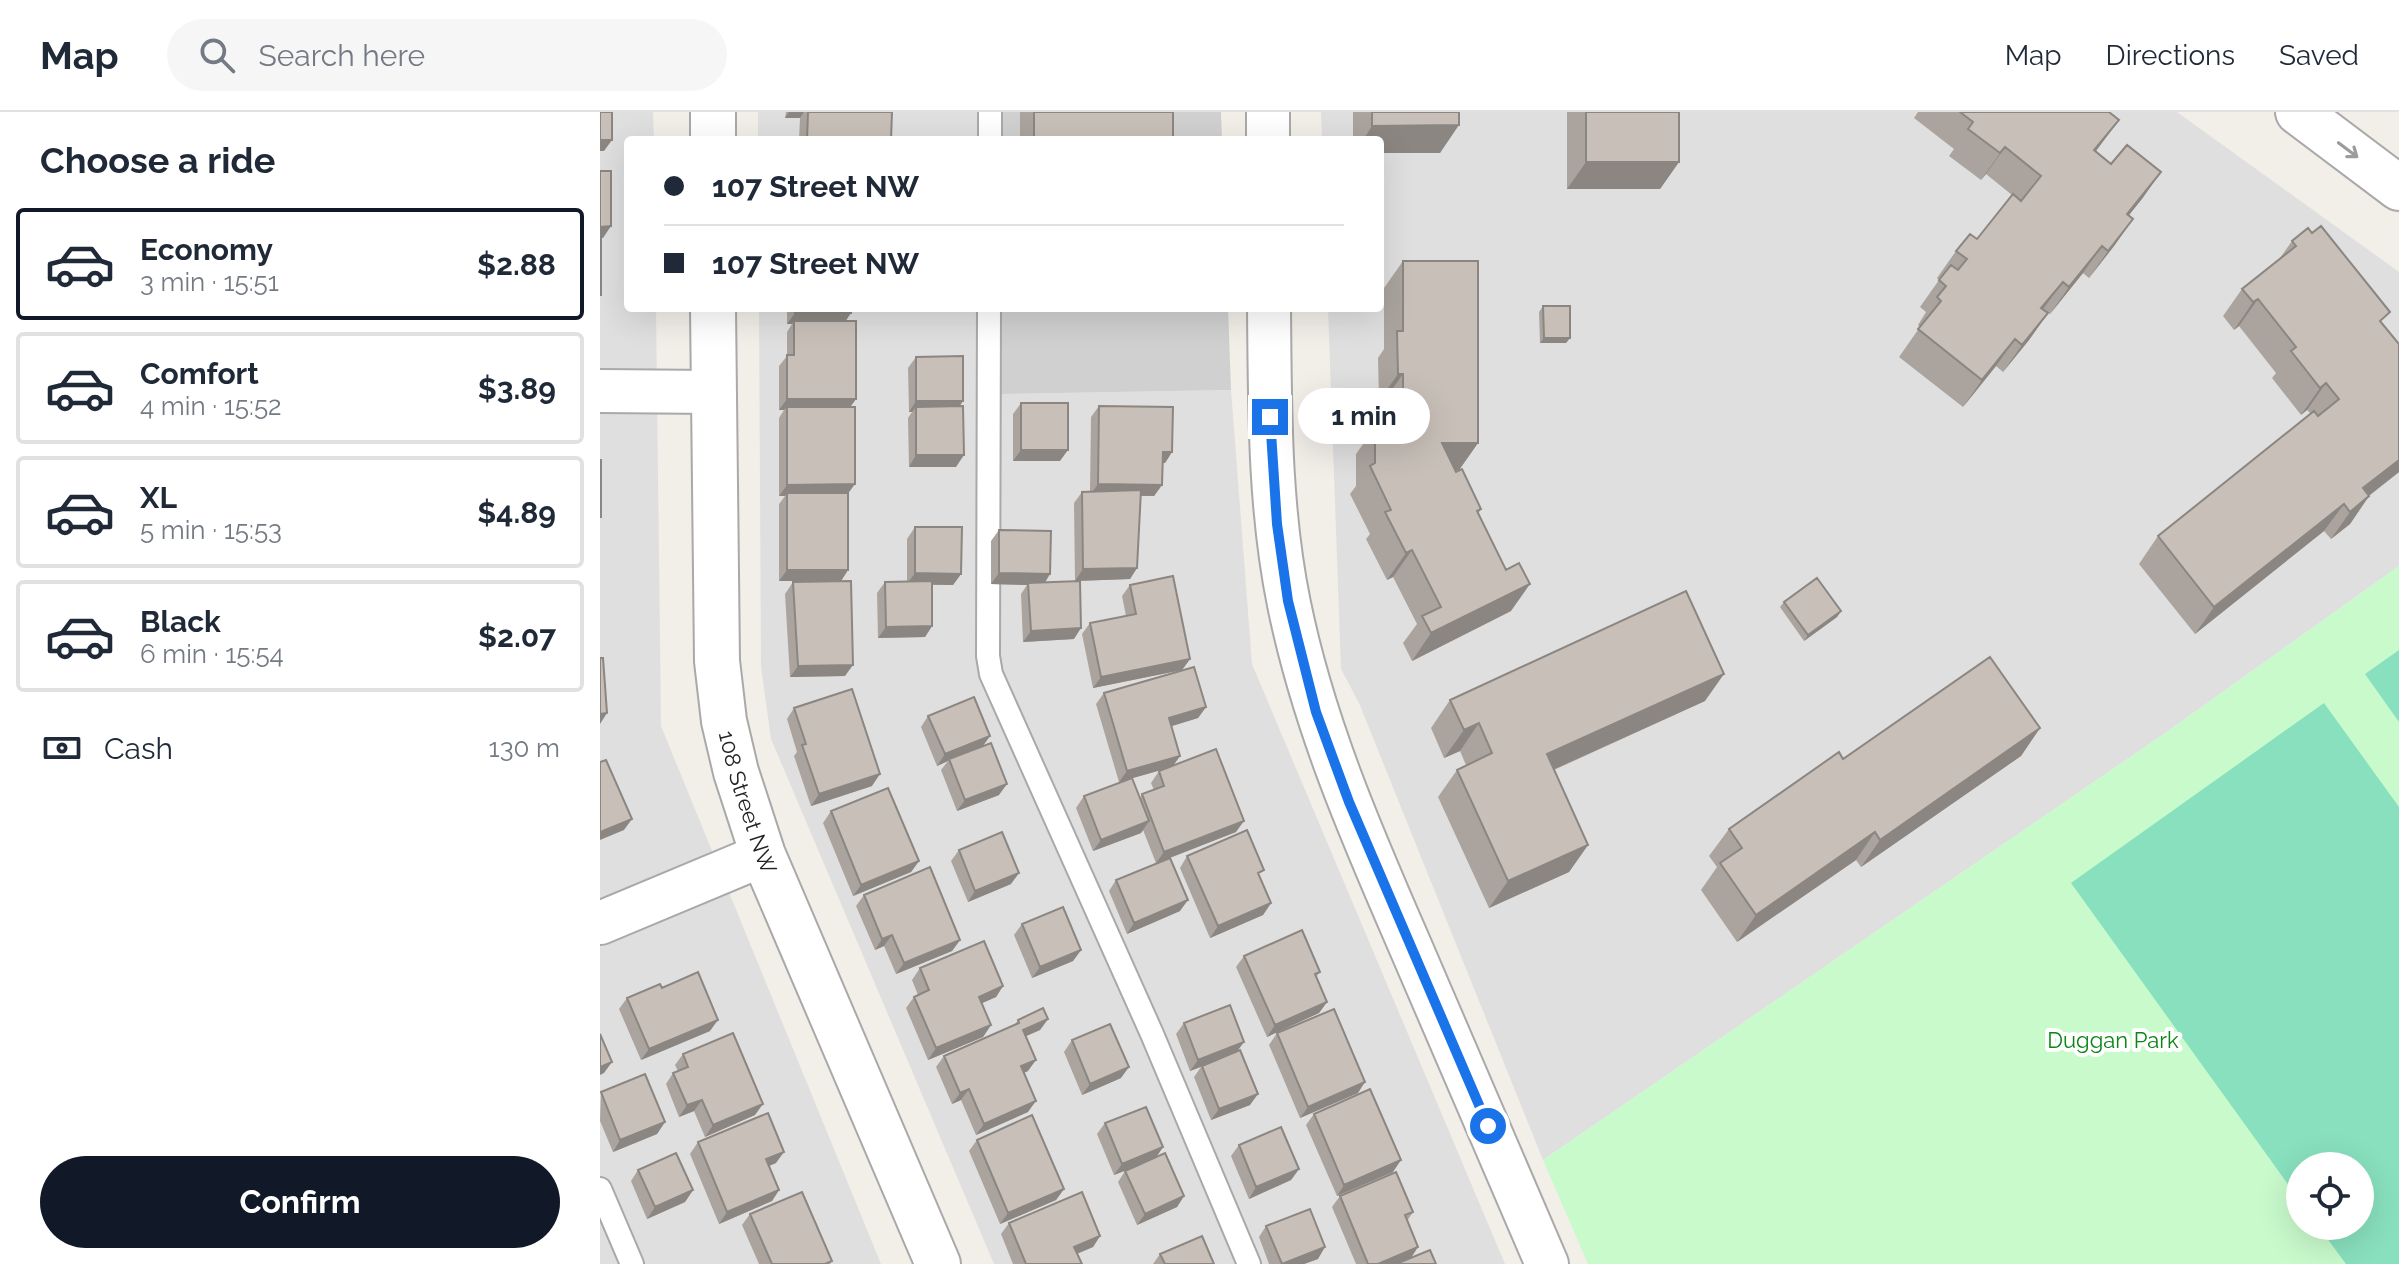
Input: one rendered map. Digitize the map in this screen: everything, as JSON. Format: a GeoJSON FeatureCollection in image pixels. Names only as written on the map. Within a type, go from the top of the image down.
{"type":"FeatureCollection","features":[{"type":"Feature","properties":{"kind":"street"},"geometry":{"type":"LineString","coordinates":[[713,112],[713,136]]}},
{"type":"Feature","properties":{"kind":"street"},"geometry":{"type":"LineString","coordinates":[[1268,112],[1268,136]]}},
{"type":"Feature","properties":{"kind":"street"},"geometry":{"type":"LineString","coordinates":[[2298,112],[2399,188]]}},
{"type":"Feature","properties":{"kind":"street","name":"108 Street NW"},"geometry":{"type":"LineString","coordinates":[[713,312],[717,661],[733,759],[763,855],[938,1264]]}},
{"type":"Feature","properties":{"kind":"street"},"geometry":{"type":"LineString","coordinates":[[1269,312],[1271,446],[1277,524],[1288,601],[1316,712],[1365,842],[1547,1264]]}},
{"type":"Feature","properties":{"kind":"street"},"geometry":{"type":"LineString","coordinates":[[600,391],[714,392]]}},
{"type":"Feature","properties":{"kind":"street"},"geometry":{"type":"LineString","coordinates":[[600,923],[763,855]]}},
{"type":"Feature","properties":{"kind":"lane"},"geometry":{"type":"LineString","coordinates":[[990,112],[990,136]]}},
{"type":"Feature","properties":{"kind":"lane"},"geometry":{"type":"LineString","coordinates":[[989,312],[988,656],[991,674],[1152,1034],[1249,1264]]}},
{"type":"Feature","properties":{"kind":"lane"},"geometry":{"type":"LineString","coordinates":[[600,1189],[608,1231],[632,1264]]}},
{"type":"Feature","properties":{"kind":"shaded area"},"geometry":{"type":"Polygon","coordinates":[[[600,112],[653,112],[654,136],[624,136],[624,312],[656,312],[661,726],[881,1264],[600,1264],[600,112]]]}},
{"type":"Feature","properties":{"kind":"shaded area"},"geometry":{"type":"Polygon","coordinates":[[[758,112],[1003,112],[1003,136],[758,136],[758,112]]]}},
{"type":"Feature","properties":{"kind":"shaded area"},"geometry":{"type":"Polygon","coordinates":[[[1003,112],[1221,112],[1222,136],[1003,136],[1003,112]]]}},
{"type":"Feature","properties":{"kind":"shaded area"},"geometry":{"type":"Polygon","coordinates":[[[1321,112],[2177,112],[2399,272],[2399,566],[2171,729],[1543,1160],[1359,703],[1341,669],[1328,312],[1384,312],[1384,136],[1322,136],[1321,112]]]}},
{"type":"Feature","properties":{"kind":"shaded area"},"geometry":{"type":"Polygon","coordinates":[[[759,312],[1001,312],[1000,394],[1231,390],[1252,664],[1505,1264],[994,1264],[771,739],[761,667],[759,312]]]}},
{"type":"Feature","properties":{"kind":"shaded area"},"geometry":{"type":"Polygon","coordinates":[[[1001,312],[1228,312],[1231,390],[1000,394],[1001,312]]]}},
{"type":"Feature","properties":{"kind":"green space","name":"Duggan Park"},"geometry":{"type":"Polygon","coordinates":[[[2399,566],[2399,1264],[1588,1264],[1543,1160],[2171,729],[2399,566]]]}},
{"type":"Feature","properties":{"kind":"green space"},"geometry":{"type":"Polygon","coordinates":[[[2399,650],[2399,722],[2365,674],[2399,650]]]}},
{"type":"Feature","properties":{"kind":"green space"},"geometry":{"type":"Polygon","coordinates":[[[2324,703],[2399,807],[2399,1264],[2346,1264],[2328,1240],[2374,1240],[2374,1152],[2286,1152],[2286,1182],[2071,883],[2324,703]]]}},
{"type":"Feature","properties":{"kind":"building"},"geometry":{"type":"Polygon","coordinates":[[[600,112],[612,112],[612,140],[600,140],[600,112]]]}},
{"type":"Feature","properties":{"kind":"building"},"geometry":{"type":"Polygon","coordinates":[[[808,112],[892,112],[891,136],[807,136],[808,112]]]}},
{"type":"Feature","properties":{"kind":"building"},"geometry":{"type":"Polygon","coordinates":[[[1034,112],[1173,112],[1173,136],[1034,136],[1034,112]]]}},
{"type":"Feature","properties":{"kind":"building"},"geometry":{"type":"Polygon","coordinates":[[[1372,112],[1459,112],[1459,125],[1372,126],[1372,112]]]}},
{"type":"Feature","properties":{"kind":"building"},"geometry":{"type":"Polygon","coordinates":[[[1586,112],[1679,112],[1679,162],[1586,162],[1586,112]]]}},
{"type":"Feature","properties":{"kind":"building"},"geometry":{"type":"Polygon","coordinates":[[[1960,112],[2109,112],[2119,120],[2094,150],[2111,164],[2127,145],[2161,172],[2127,214],[2133,219],[2108,251],[2102,246],[2069,287],[2063,282],[2041,308],[2048,313],[2022,345],[2015,339],[1982,380],[1918,329],[1941,301],[1937,297],[1946,286],[1939,280],[1951,265],[1958,270],[1967,259],[1956,251],[1970,234],[1977,239],[2013,194],[2021,201],[2041,176],[2005,147],[2000,153],[1968,129],[1973,122],[1960,112]]]}},
{"type":"Feature","properties":{"kind":"building"},"geometry":{"type":"Polygon","coordinates":[[[600,171],[611,171],[611,226],[600,227],[600,171]]]}},
{"type":"Feature","properties":{"kind":"building"},"geometry":{"type":"Polygon","coordinates":[[[2321,226],[2390,312],[2380,321],[2399,344],[2399,460],[2363,488],[2369,496],[2350,512],[2344,504],[2214,607],[2158,536],[2314,411],[2318,416],[2339,399],[2326,383],[2320,388],[2291,351],[2296,347],[2258,299],[2253,302],[2242,289],[2296,246],[2292,241],[2308,228],[2312,233],[2321,226]]]}},
{"type":"Feature","properties":{"kind":"building"},"geometry":{"type":"Polygon","coordinates":[[[601,235],[601,295],[600,295],[601,235]]]}},
{"type":"Feature","properties":{"kind":"building"},"geometry":{"type":"Polygon","coordinates":[[[1403,261],[1478,261],[1478,443],[1442,443],[1456,472],[1462,469],[1481,509],[1477,511],[1506,570],[1519,563],[1530,584],[1431,633],[1422,616],[1441,607],[1412,550],[1406,553],[1385,512],[1391,510],[1370,466],[1375,463],[1375,427],[1403,427],[1403,374],[1398,374],[1397,331],[1403,331],[1403,261]]]}},
{"type":"Feature","properties":{"kind":"building"},"geometry":{"type":"Polygon","coordinates":[[[1543,306],[1570,306],[1570,338],[1544,338],[1543,306]]]}},
{"type":"Feature","properties":{"kind":"building"},"geometry":{"type":"Polygon","coordinates":[[[795,312],[851,312],[851,313],[795,312]]]}},
{"type":"Feature","properties":{"kind":"building"},"geometry":{"type":"Polygon","coordinates":[[[794,321],[856,321],[856,399],[787,399],[787,355],[794,355],[794,321]]]}},
{"type":"Feature","properties":{"kind":"building"},"geometry":{"type":"Polygon","coordinates":[[[963,356],[963,401],[916,401],[916,357],[963,356]]]}},
{"type":"Feature","properties":{"kind":"building"},"geometry":{"type":"Polygon","coordinates":[[[1021,403],[1068,403],[1068,450],[1021,450],[1021,403]]]}},
{"type":"Feature","properties":{"kind":"building"},"geometry":{"type":"Polygon","coordinates":[[[963,406],[964,455],[916,455],[916,407],[963,406]]]}},
{"type":"Feature","properties":{"kind":"building"},"geometry":{"type":"Polygon","coordinates":[[[1099,406],[1173,407],[1172,452],[1163,452],[1162,485],[1098,484],[1099,406]]]}},
{"type":"Feature","properties":{"kind":"building"},"geometry":{"type":"Polygon","coordinates":[[[787,407],[855,407],[855,484],[787,485],[787,407]]]}},
{"type":"Feature","properties":{"kind":"building"},"geometry":{"type":"Polygon","coordinates":[[[601,460],[601,517],[600,517],[601,460]]]}},
{"type":"Feature","properties":{"kind":"building"},"geometry":{"type":"Polygon","coordinates":[[[1141,490],[1137,568],[1083,569],[1082,492],[1141,490]]]}},
{"type":"Feature","properties":{"kind":"building"},"geometry":{"type":"Polygon","coordinates":[[[787,493],[848,493],[848,570],[787,570],[787,493]]]}},
{"type":"Feature","properties":{"kind":"building"},"geometry":{"type":"Polygon","coordinates":[[[915,527],[962,527],[961,574],[915,573],[915,527]]]}},
{"type":"Feature","properties":{"kind":"building"},"geometry":{"type":"Polygon","coordinates":[[[999,530],[1051,531],[1050,574],[999,573],[999,530]]]}},
{"type":"Feature","properties":{"kind":"building"},"geometry":{"type":"Polygon","coordinates":[[[1173,576],[1190,659],[1101,677],[1090,623],[1136,614],[1130,585],[1173,576]]]}},
{"type":"Feature","properties":{"kind":"building"},"geometry":{"type":"Polygon","coordinates":[[[1817,578],[1841,611],[1808,635],[1784,602],[1817,578]]]}},
{"type":"Feature","properties":{"kind":"building"},"geometry":{"type":"Polygon","coordinates":[[[851,581],[853,665],[798,666],[793,582],[851,581]]]}},
{"type":"Feature","properties":{"kind":"building"},"geometry":{"type":"Polygon","coordinates":[[[932,581],[932,626],[886,627],[885,582],[932,581]]]}},
{"type":"Feature","properties":{"kind":"building"},"geometry":{"type":"Polygon","coordinates":[[[1080,581],[1081,628],[1031,631],[1028,583],[1080,581]]]}},
{"type":"Feature","properties":{"kind":"building"},"geometry":{"type":"Polygon","coordinates":[[[1686,591],[1724,674],[1547,754],[1588,845],[1508,881],[1457,770],[1492,753],[1479,723],[1464,730],[1450,700],[1686,591]]]}},
{"type":"Feature","properties":{"kind":"building"},"geometry":{"type":"Polygon","coordinates":[[[1990,657],[2040,728],[1880,840],[1875,832],[1756,915],[1720,863],[1742,848],[1729,829],[1839,752],[1843,759],[1990,657]]]}},
{"type":"Feature","properties":{"kind":"building"},"geometry":{"type":"Polygon","coordinates":[[[600,658],[603,658],[607,713],[600,714],[600,658]]]}},
{"type":"Feature","properties":{"kind":"building"},"geometry":{"type":"Polygon","coordinates":[[[1194,667],[1206,707],[1169,718],[1180,756],[1127,771],[1104,693],[1194,667]]]}},
{"type":"Feature","properties":{"kind":"building"},"geometry":{"type":"Polygon","coordinates":[[[852,689],[880,774],[819,794],[802,745],[806,744],[794,708],[852,689]]]}},
{"type":"Feature","properties":{"kind":"building"},"geometry":{"type":"Polygon","coordinates":[[[974,697],[990,736],[945,754],[928,716],[974,697]]]}},
{"type":"Feature","properties":{"kind":"building"},"geometry":{"type":"Polygon","coordinates":[[[991,743],[1007,784],[965,800],[949,759],[991,743]]]}},
{"type":"Feature","properties":{"kind":"building"},"geometry":{"type":"Polygon","coordinates":[[[1216,749],[1244,821],[1164,852],[1142,794],[1164,786],[1159,771],[1216,749]]]}},
{"type":"Feature","properties":{"kind":"building"},"geometry":{"type":"Polygon","coordinates":[[[606,760],[632,819],[600,832],[600,762],[606,760]]]}},
{"type":"Feature","properties":{"kind":"building"},"geometry":{"type":"Polygon","coordinates":[[[1132,778],[1149,821],[1101,840],[1084,796],[1132,778]]]}},
{"type":"Feature","properties":{"kind":"building"},"geometry":{"type":"Polygon","coordinates":[[[888,788],[919,861],[861,885],[831,811],[888,788]]]}},
{"type":"Feature","properties":{"kind":"building"},"geometry":{"type":"Polygon","coordinates":[[[1247,830],[1264,870],[1258,873],[1271,903],[1218,926],[1187,856],[1247,830]]]}},
{"type":"Feature","properties":{"kind":"building"},"geometry":{"type":"Polygon","coordinates":[[[1002,832],[1019,873],[975,891],[959,850],[1002,832]]]}},
{"type":"Feature","properties":{"kind":"building"},"geometry":{"type":"Polygon","coordinates":[[[1170,858],[1188,900],[1134,923],[1116,880],[1170,858]]]}},
{"type":"Feature","properties":{"kind":"building"},"geometry":{"type":"Polygon","coordinates":[[[930,867],[960,940],[904,963],[892,935],[882,939],[864,895],[930,867]]]}},
{"type":"Feature","properties":{"kind":"building"},"geometry":{"type":"Polygon","coordinates":[[[1063,907],[1081,950],[1040,967],[1022,924],[1063,907]]]}},
{"type":"Feature","properties":{"kind":"building"},"geometry":{"type":"Polygon","coordinates":[[[1302,930],[1320,972],[1315,974],[1327,1002],[1275,1025],[1244,956],[1302,930]]]}},
{"type":"Feature","properties":{"kind":"building"},"geometry":{"type":"Polygon","coordinates":[[[984,941],[1003,986],[979,997],[991,1025],[936,1048],[914,997],[929,990],[920,968],[984,941]]]}},
{"type":"Feature","properties":{"kind":"building"},"geometry":{"type":"Polygon","coordinates":[[[698,972],[718,1020],[649,1049],[627,998],[660,984],[662,988],[698,972]]]}},
{"type":"Feature","properties":{"kind":"building"},"geometry":{"type":"Polygon","coordinates":[[[1230,1005],[1244,1042],[1198,1060],[1184,1023],[1230,1005]]]}},
{"type":"Feature","properties":{"kind":"building"},"geometry":{"type":"Polygon","coordinates":[[[1043,1008],[1048,1019],[1023,1030],[1036,1060],[1021,1066],[1036,1101],[984,1124],[969,1089],[960,1093],[944,1056],[1019,1023],[1018,1020],[1043,1008]]]}},
{"type":"Feature","properties":{"kind":"building"},"geometry":{"type":"Polygon","coordinates":[[[1334,1009],[1365,1082],[1308,1107],[1277,1033],[1334,1009]]]}},
{"type":"Feature","properties":{"kind":"building"},"geometry":{"type":"Polygon","coordinates":[[[1110,1024],[1129,1067],[1090,1084],[1072,1040],[1110,1024]]]}},
{"type":"Feature","properties":{"kind":"building"},"geometry":{"type":"Polygon","coordinates":[[[733,1033],[763,1104],[713,1125],[702,1100],[687,1105],[673,1073],[688,1067],[683,1054],[733,1033]]]}},
{"type":"Feature","properties":{"kind":"building"},"geometry":{"type":"Polygon","coordinates":[[[600,1034],[612,1062],[600,1067],[600,1034]]]}},
{"type":"Feature","properties":{"kind":"building"},"geometry":{"type":"Polygon","coordinates":[[[1240,1050],[1258,1094],[1219,1109],[1202,1066],[1240,1050]]]}},
{"type":"Feature","properties":{"kind":"building"},"geometry":{"type":"Polygon","coordinates":[[[645,1074],[665,1122],[620,1140],[601,1092],[645,1074]]]}},
{"type":"Feature","properties":{"kind":"building"},"geometry":{"type":"Polygon","coordinates":[[[1370,1089],[1401,1160],[1344,1185],[1314,1114],[1370,1089]]]}},
{"type":"Feature","properties":{"kind":"building"},"geometry":{"type":"Polygon","coordinates":[[[1146,1107],[1163,1147],[1122,1164],[1105,1123],[1146,1107]]]}},
{"type":"Feature","properties":{"kind":"building"},"geometry":{"type":"Polygon","coordinates":[[[768,1113],[784,1152],[766,1159],[779,1190],[727,1212],[698,1142],[768,1113]]]}},
{"type":"Feature","properties":{"kind":"building"},"geometry":{"type":"Polygon","coordinates":[[[1032,1115],[1064,1189],[1008,1213],[977,1140],[1032,1115]]]}},
{"type":"Feature","properties":{"kind":"building"},"geometry":{"type":"Polygon","coordinates":[[[1281,1127],[1299,1169],[1256,1187],[1239,1145],[1281,1127]]]}},
{"type":"Feature","properties":{"kind":"building"},"geometry":{"type":"Polygon","coordinates":[[[676,1153],[693,1190],[655,1207],[638,1170],[676,1153]]]}},
{"type":"Feature","properties":{"kind":"building"},"geometry":{"type":"Polygon","coordinates":[[[1165,1153],[1184,1196],[1145,1214],[1125,1171],[1165,1153]]]}},
{"type":"Feature","properties":{"kind":"building"},"geometry":{"type":"Polygon","coordinates":[[[1396,1172],[1413,1212],[1405,1215],[1418,1247],[1378,1264],[1368,1264],[1340,1196],[1396,1172]]]}},
{"type":"Feature","properties":{"kind":"building"},"geometry":{"type":"Polygon","coordinates":[[[802,1192],[832,1261],[825,1264],[772,1264],[750,1214],[802,1192]]]}},
{"type":"Feature","properties":{"kind":"building"},"geometry":{"type":"Polygon","coordinates":[[[1082,1192],[1100,1236],[1074,1247],[1082,1264],[1026,1264],[1009,1223],[1082,1192]]]}},
{"type":"Feature","properties":{"kind":"building"},"geometry":{"type":"Polygon","coordinates":[[[1310,1209],[1325,1247],[1282,1264],[1266,1226],[1310,1209]]]}},
{"type":"Feature","properties":{"kind":"building"},"geometry":{"type":"Polygon","coordinates":[[[1202,1236],[1214,1264],[1165,1264],[1160,1254],[1202,1236]]]}},
{"type":"Feature","properties":{"kind":"building"},"geometry":{"type":"Polygon","coordinates":[[[1430,1250],[1436,1264],[1396,1264],[1430,1250]]]}},
{"type":"Feature","properties":{"kind":"route"},"geometry":{"type":"LineString","coordinates":[[1270,417],[1277,524],[1288,601],[1316,712],[1340,782],[1488,1126]]}}]}
